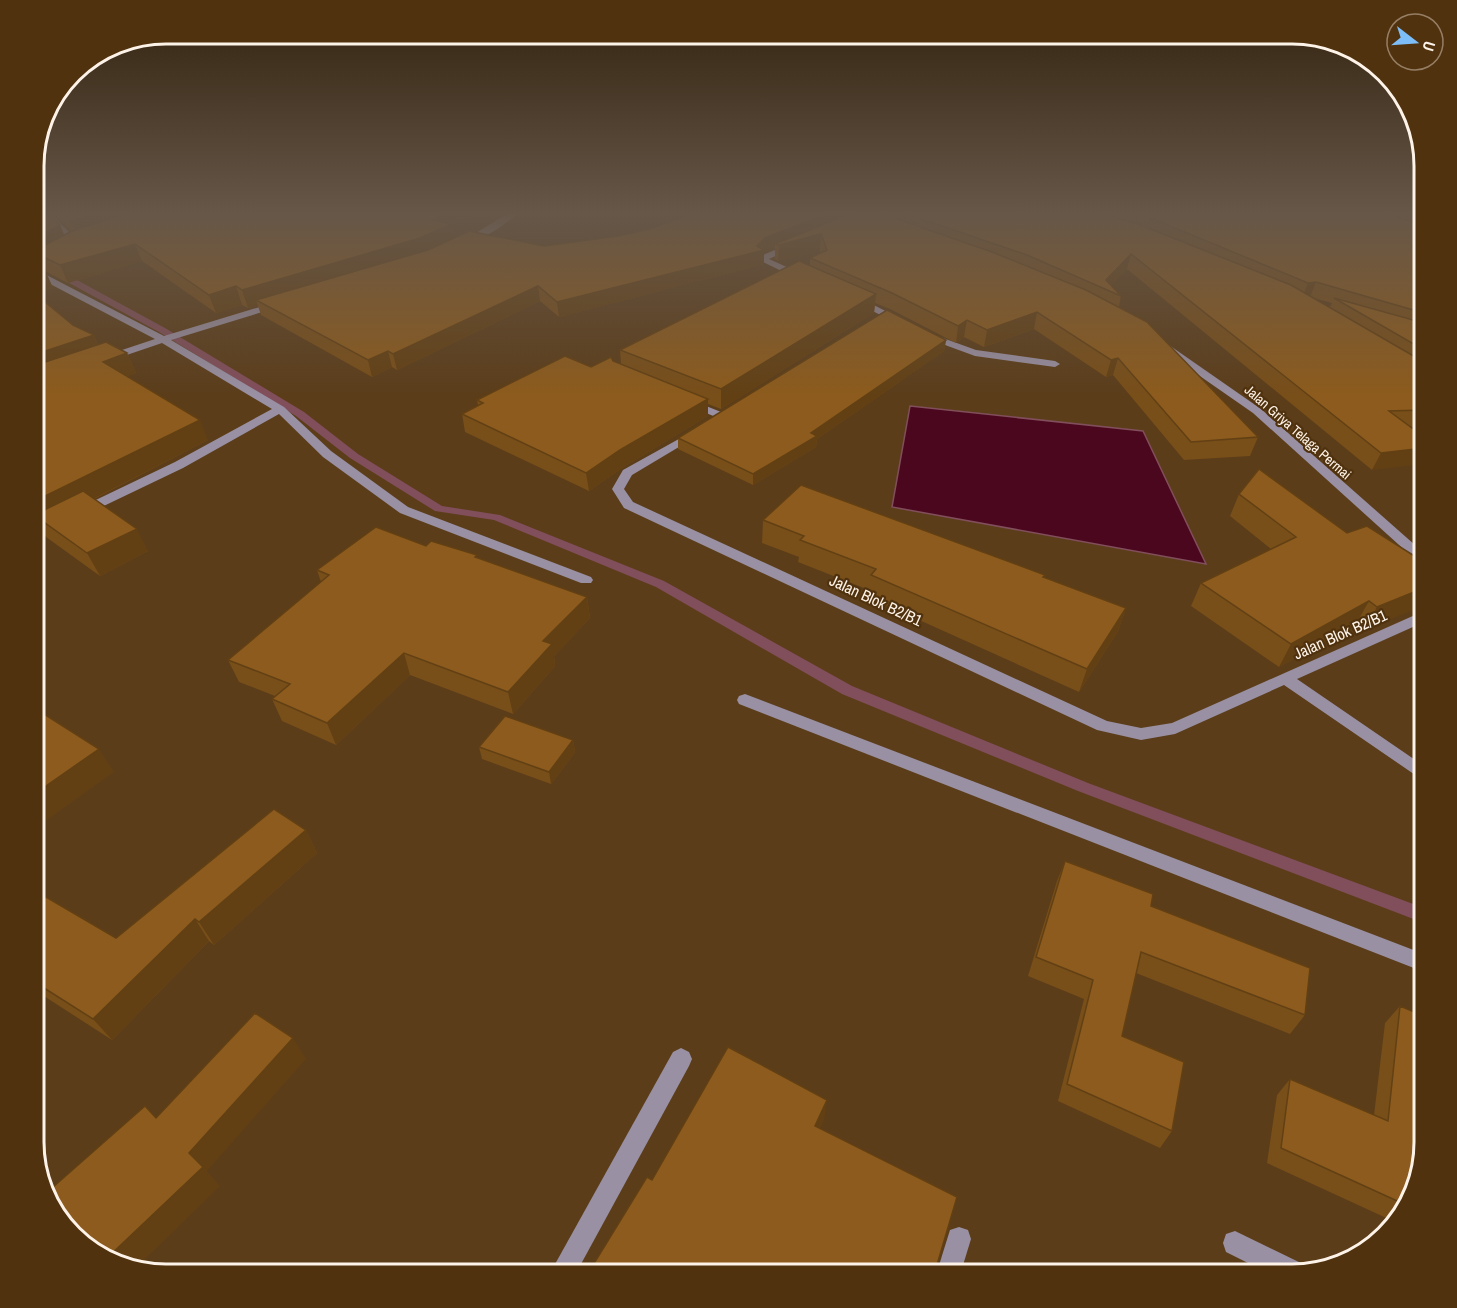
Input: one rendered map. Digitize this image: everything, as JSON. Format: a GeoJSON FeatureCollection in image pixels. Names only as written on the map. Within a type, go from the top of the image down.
{"type":"FeatureCollection","features":[{"type":"Feature","properties":{"kind":"street"},"geometry":{"type":"LineString","coordinates":[[44,273],[165,338],[280,409],[327,454],[404,510],[586,580]]}},
{"type":"Feature","properties":{"kind":"street"},"geometry":{"type":"LineString","coordinates":[[793,273],[810,281]]}},
{"type":"Feature","properties":{"kind":"street"},"geometry":{"type":"LineString","coordinates":[[850,297],[958,351],[988,357],[1055,364]]}},
{"type":"Feature","properties":{"kind":"street"},"geometry":{"type":"LineString","coordinates":[[98,362],[165,338],[289,302]]}},
{"type":"Feature","properties":{"kind":"street"},"geometry":{"type":"LineString","coordinates":[[866,325],[886,313]]}},
{"type":"Feature","properties":{"kind":"street","name":"Jalan Griya Telaga Permai"},"geometry":{"type":"LineString","coordinates":[[1156,342],[1257,411],[1413,551]]}},
{"type":"Feature","properties":{"kind":"street","name":"Jalan Blok B2/B1"},"geometry":{"type":"LineString","coordinates":[[681,399],[727,413],[627,473],[618,489],[628,505],[1103,726],[1141,734],[1175,728],[1413,621]]}},
{"type":"Feature","properties":{"kind":"street"},"geometry":{"type":"LineString","coordinates":[[44,532],[178,465],[280,409]]}},
{"type":"Feature","properties":{"kind":"street"},"geometry":{"type":"LineString","coordinates":[[1284,678],[1414,768]]}},
{"type":"Feature","properties":{"kind":"street"},"geometry":{"type":"LineString","coordinates":[[745,700],[1414,959]]}},
{"type":"Feature","properties":{"kind":"street"},"geometry":{"type":"LineString","coordinates":[[567,1264],[681,1059]]}},
{"type":"Feature","properties":{"kind":"street"},"geometry":{"type":"LineString","coordinates":[[951,1264],[959,1239]]}},
{"type":"Feature","properties":{"kind":"street"},"geometry":{"type":"LineString","coordinates":[[1235,1243],[1276,1264]]}},
{"type":"Feature","properties":{"kind":"shaded area"},"geometry":{"type":"Polygon","coordinates":[[[910,406],[1143,431],[1206,564],[892,507],[910,406]]]}},
{"type":"Feature","properties":{"kind":"building"},"geometry":{"type":"Polygon","coordinates":[[[177,273],[300,273],[242,290],[236,286],[209,295],[177,273]]]}},
{"type":"Feature","properties":{"kind":"building"},"geometry":{"type":"Polygon","coordinates":[[[349,273],[672,273],[557,302],[538,286],[393,354],[388,351],[368,360],[256,300],[349,273]]]}},
{"type":"Feature","properties":{"kind":"building"},"geometry":{"type":"Polygon","coordinates":[[[775,273],[827,273],[876,294],[721,389],[620,350],[775,273]]]}},
{"type":"Feature","properties":{"kind":"building"},"geometry":{"type":"Polygon","coordinates":[[[845,273],[1044,273],[1086,290],[1147,322],[1258,437],[1191,442],[1118,358],[1111,360],[1037,312],[987,330],[967,320],[958,326],[892,293],[845,273]]]}},
{"type":"Feature","properties":{"kind":"building"},"geometry":{"type":"Polygon","coordinates":[[[1068,273],[1113,273],[1106,280],[1121,296],[1068,273]]]}},
{"type":"Feature","properties":{"kind":"building"},"geometry":{"type":"Polygon","coordinates":[[[1155,273],[1261,273],[1291,285],[1413,356],[1413,410],[1389,411],[1413,429],[1413,449],[1381,453],[1155,273]]]}},
{"type":"Feature","properties":{"kind":"building"},"geometry":{"type":"Polygon","coordinates":[[[1284,273],[1413,273],[1413,310],[1316,282],[1308,283],[1284,273]]]}},
{"type":"Feature","properties":{"kind":"building"},"geometry":{"type":"Polygon","coordinates":[[[1334,298],[1413,320],[1413,344],[1334,298]]]}},
{"type":"Feature","properties":{"kind":"building"},"geometry":{"type":"Polygon","coordinates":[[[44,301],[73,325],[94,335],[44,351],[44,301]]]}},
{"type":"Feature","properties":{"kind":"building"},"geometry":{"type":"Polygon","coordinates":[[[887,310],[946,340],[811,433],[817,436],[753,474],[678,438],[887,310]]]}},
{"type":"Feature","properties":{"kind":"building"},"geometry":{"type":"Polygon","coordinates":[[[106,342],[127,353],[103,362],[200,420],[44,497],[44,362],[106,342]]]}},
{"type":"Feature","properties":{"kind":"building"},"geometry":{"type":"Polygon","coordinates":[[[565,356],[591,367],[611,357],[613,361],[708,399],[620,450],[586,473],[462,414],[483,403],[477,400],[565,356]]]}},
{"type":"Feature","properties":{"kind":"building"},"geometry":{"type":"Polygon","coordinates":[[[1259,469],[1347,533],[1367,526],[1413,555],[1413,592],[1377,607],[1369,601],[1291,644],[1201,583],[1296,537],[1239,494],[1259,469]]]}},
{"type":"Feature","properties":{"kind":"building"},"geometry":{"type":"Polygon","coordinates":[[[801,485],[1045,575],[1043,577],[1126,608],[1087,669],[871,575],[876,569],[800,540],[804,536],[763,520],[801,485]]]}},
{"type":"Feature","properties":{"kind":"building"},"geometry":{"type":"Polygon","coordinates":[[[83,491],[137,529],[87,553],[44,522],[44,510],[83,491]]]}},
{"type":"Feature","properties":{"kind":"building"},"geometry":{"type":"Polygon","coordinates":[[[376,527],[426,546],[431,541],[477,555],[475,557],[587,597],[543,641],[552,644],[508,692],[404,653],[327,723],[272,699],[290,684],[228,660],[329,575],[317,570],[376,527]]]}},
{"type":"Feature","properties":{"kind":"building"},"geometry":{"type":"Polygon","coordinates":[[[44,714],[99,749],[44,787],[44,714]]]}},
{"type":"Feature","properties":{"kind":"building"},"geometry":{"type":"Polygon","coordinates":[[[505,716],[573,740],[549,772],[479,747],[505,716]]]}},
{"type":"Feature","properties":{"kind":"building"},"geometry":{"type":"Polygon","coordinates":[[[274,809],[306,830],[199,922],[195,919],[93,1019],[44,988],[44,899],[46,897],[116,938],[274,809]]]}},
{"type":"Feature","properties":{"kind":"building"},"geometry":{"type":"Polygon","coordinates":[[[1065,861],[1153,894],[1151,906],[1310,968],[1305,1015],[1141,952],[1122,1036],[1184,1062],[1172,1131],[1067,1084],[1093,980],[1036,957],[1065,861]]]}},
{"type":"Feature","properties":{"kind":"building"},"geometry":{"type":"Polygon","coordinates":[[[1400,1006],[1414,1012],[1414,1142],[1407,1182],[1398,1201],[1281,1148],[1290,1079],[1388,1121],[1400,1006]]]}},
{"type":"Feature","properties":{"kind":"building"},"geometry":{"type":"Polygon","coordinates":[[[255,1013],[293,1038],[189,1153],[203,1167],[113,1252],[79,1229],[64,1210],[53,1188],[145,1106],[156,1118],[255,1013]]]}},
{"type":"Feature","properties":{"kind":"building"},"geometry":{"type":"Polygon","coordinates":[[[728,1047],[827,1100],[815,1126],[957,1197],[937,1264],[594,1264],[647,1177],[652,1180],[728,1047]]]}},
{"type":"Feature","properties":{"kind":"waterway"},"geometry":{"type":"LineString","coordinates":[[58,273],[162,330],[300,414],[354,456],[439,509],[496,517],[660,584],[847,690],[1083,787],[1414,912]]}}]}
